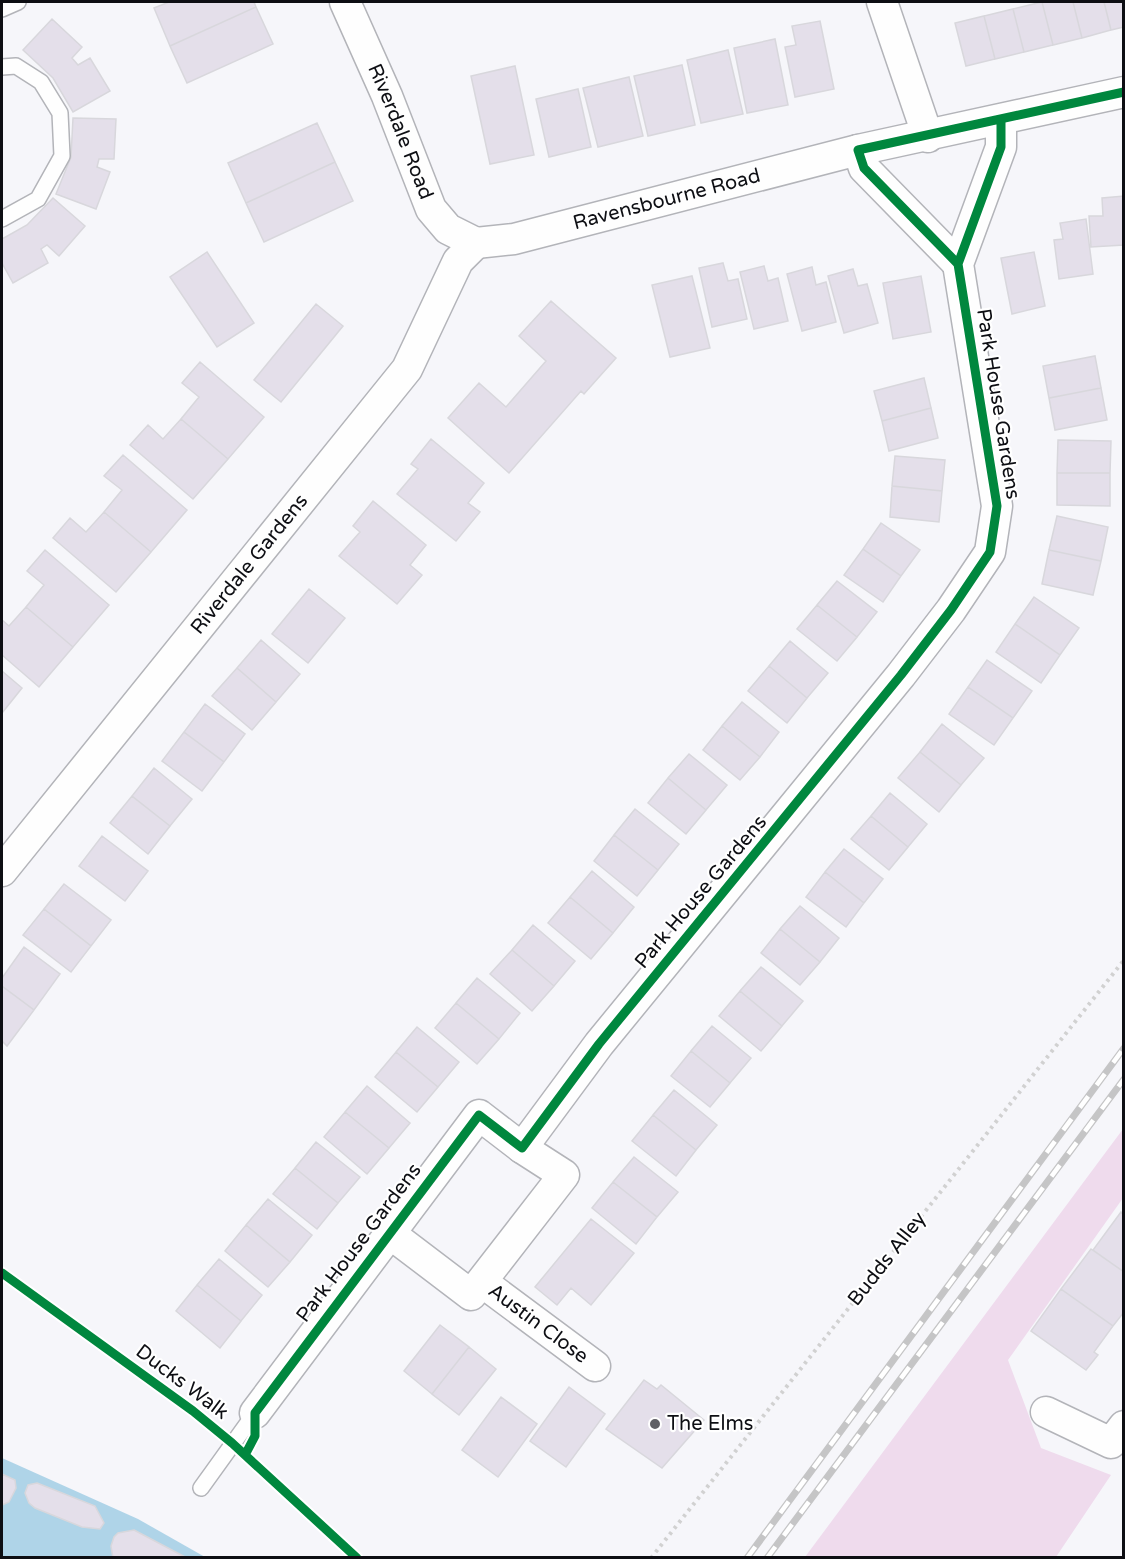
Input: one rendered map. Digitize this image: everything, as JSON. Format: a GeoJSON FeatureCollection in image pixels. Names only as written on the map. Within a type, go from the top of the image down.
{"type":"FeatureCollection","features":[{"type":"Feature","properties":{"kind":"street","name":"Riverdale Road"},"geometry":{"type":"LineString","coordinates":[[345,2],[387,96],[431,209],[448,229],[476,243]]}},
{"type":"Feature","properties":{"kind":"street"},"geometry":{"type":"LineString","coordinates":[[882,2],[928,137]]}},
{"type":"Feature","properties":{"kind":"street","name":"Ravensbourne Road"},"geometry":{"type":"LineString","coordinates":[[476,243],[514,239],[858,150],[928,137],[1124,92]]}},
{"type":"Feature","properties":{"kind":"street"},"geometry":{"type":"LineString","coordinates":[[858,150],[864,168],[958,264],[1001,147],[1001,120]]}},
{"type":"Feature","properties":{"kind":"street","name":"Riverdale Gardens"},"geometry":{"type":"LineString","coordinates":[[2,870],[406,369],[458,261],[476,243]]}},
{"type":"Feature","properties":{"kind":"street","name":"Park House Gardens"},"geometry":{"type":"LineString","coordinates":[[522,1148],[599,1044],[908,666],[951,610],[990,552],[998,506],[958,264]]}},
{"type":"Feature","properties":{"kind":"street","name":"Park House Gardens"},"geometry":{"type":"LineString","coordinates":[[255,1413],[388,1232],[479,1115],[522,1148],[564,1175],[471,1295],[388,1232]]}},
{"type":"Feature","properties":{"kind":"street","name":"Austin Close"},"geometry":{"type":"LineString","coordinates":[[482,1282],[595,1366]]}},
{"type":"Feature","properties":{"kind":"street"},"geometry":{"type":"LineString","coordinates":[[1046,1412],[1112,1443],[1124,1426]]}},
{"type":"Feature","properties":{"kind":"lane"},"geometry":{"type":"LineString","coordinates":[[2,9],[18,2]]}},
{"type":"Feature","properties":{"kind":"lane"},"geometry":{"type":"LineString","coordinates":[[2,67],[16,66],[41,82],[60,113],[62,156],[38,199],[2,219]]}},
{"type":"Feature","properties":{"kind":"lane"},"geometry":{"type":"LineString","coordinates":[[201,1488],[255,1413]]}},
{"type":"Feature","properties":{"kind":"shaded area"},"geometry":{"type":"Polygon","coordinates":[[[1123,1129],[1123,1198],[1008,1360],[1041,1448],[1111,1475],[1056,1557],[805,1557],[1123,1129]]]}},
{"type":"Feature","properties":{"kind":"water"},"geometry":{"type":"Polygon","coordinates":[[[2,1458],[138,1519],[205,1557],[2,1558],[2,1458]]]}},
{"type":"Feature","properties":{"kind":"building"},"geometry":{"type":"Polygon","coordinates":[[[169,2],[254,2],[256,7],[170,46],[154,8],[169,2]]]}},
{"type":"Feature","properties":{"kind":"building"},"geometry":{"type":"Polygon","coordinates":[[[1042,2],[1073,2],[1082,38],[1053,45],[1042,2]]]}},
{"type":"Feature","properties":{"kind":"building"},"geometry":{"type":"Polygon","coordinates":[[[1042,2],[1053,45],[1024,52],[1013,9],[1042,2]]]}},
{"type":"Feature","properties":{"kind":"building"},"geometry":{"type":"Polygon","coordinates":[[[1073,2],[1104,2],[1111,30],[1082,38],[1073,2]]]}},
{"type":"Feature","properties":{"kind":"building"},"geometry":{"type":"Polygon","coordinates":[[[1104,2],[1124,2],[1124,27],[1111,30],[1104,2]]]}},
{"type":"Feature","properties":{"kind":"building"},"geometry":{"type":"Polygon","coordinates":[[[256,7],[273,44],[187,83],[170,46],[256,7]]]}},
{"type":"Feature","properties":{"kind":"building"},"geometry":{"type":"Polygon","coordinates":[[[1013,9],[1024,52],[995,59],[984,16],[1013,9]]]}},
{"type":"Feature","properties":{"kind":"building"},"geometry":{"type":"Polygon","coordinates":[[[984,16],[995,59],[966,66],[955,23],[984,16]]]}},
{"type":"Feature","properties":{"kind":"building"},"geometry":{"type":"Polygon","coordinates":[[[52,19],[82,47],[72,58],[78,65],[90,58],[110,91],[73,112],[53,78],[23,50],[52,19]]]}},
{"type":"Feature","properties":{"kind":"building"},"geometry":{"type":"Polygon","coordinates":[[[820,21],[834,89],[795,97],[785,47],[796,45],[792,26],[820,21]]]}},
{"type":"Feature","properties":{"kind":"building"},"geometry":{"type":"Polygon","coordinates":[[[775,39],[788,105],[747,113],[734,48],[775,39]]]}},
{"type":"Feature","properties":{"kind":"building"},"geometry":{"type":"Polygon","coordinates":[[[728,50],[743,114],[701,123],[687,60],[728,50]]]}},
{"type":"Feature","properties":{"kind":"building"},"geometry":{"type":"Polygon","coordinates":[[[682,65],[695,125],[648,136],[634,76],[682,65]]]}},
{"type":"Feature","properties":{"kind":"building"},"geometry":{"type":"Polygon","coordinates":[[[515,66],[534,155],[490,164],[471,76],[515,66]]]}},
{"type":"Feature","properties":{"kind":"building"},"geometry":{"type":"Polygon","coordinates":[[[629,77],[643,136],[598,147],[583,88],[629,77]]]}},
{"type":"Feature","properties":{"kind":"building"},"geometry":{"type":"Polygon","coordinates":[[[578,89],[591,147],[549,157],[536,99],[578,89]]]}},
{"type":"Feature","properties":{"kind":"building"},"geometry":{"type":"Polygon","coordinates":[[[73,118],[116,119],[114,159],[99,159],[97,167],[110,172],[96,209],[56,194],[71,157],[73,118]]]}},
{"type":"Feature","properties":{"kind":"building"},"geometry":{"type":"Polygon","coordinates":[[[317,123],[335,162],[246,203],[228,163],[317,123]]]}},
{"type":"Feature","properties":{"kind":"building"},"geometry":{"type":"Polygon","coordinates":[[[335,162],[353,201],[264,242],[246,203],[335,162]]]}},
{"type":"Feature","properties":{"kind":"building"},"geometry":{"type":"Polygon","coordinates":[[[1124,196],[1124,245],[1091,247],[1089,216],[1103,216],[1102,198],[1124,196]]]}},
{"type":"Feature","properties":{"kind":"building"},"geometry":{"type":"Polygon","coordinates":[[[53,198],[85,226],[59,256],[47,245],[41,249],[48,263],[13,283],[2,263],[2,239],[27,225],[53,198]]]}},
{"type":"Feature","properties":{"kind":"building"},"geometry":{"type":"Polygon","coordinates":[[[1086,219],[1093,274],[1059,279],[1054,240],[1063,239],[1060,223],[1086,219]]]}},
{"type":"Feature","properties":{"kind":"building"},"geometry":{"type":"Polygon","coordinates":[[[207,252],[254,323],[217,347],[170,277],[207,252]]]}},
{"type":"Feature","properties":{"kind":"building"},"geometry":{"type":"Polygon","coordinates":[[[1034,252],[1045,306],[1012,314],[1001,258],[1034,252]]]}},
{"type":"Feature","properties":{"kind":"building"},"geometry":{"type":"Polygon","coordinates":[[[723,263],[728,281],[738,279],[747,319],[712,327],[699,268],[723,263]]]}},
{"type":"Feature","properties":{"kind":"building"},"geometry":{"type":"Polygon","coordinates":[[[764,266],[768,281],[778,278],[788,321],[754,329],[740,272],[764,266]]]}},
{"type":"Feature","properties":{"kind":"building"},"geometry":{"type":"Polygon","coordinates":[[[812,267],[816,285],[826,282],[836,322],[802,331],[787,274],[812,267]]]}},
{"type":"Feature","properties":{"kind":"building"},"geometry":{"type":"Polygon","coordinates":[[[853,269],[858,286],[867,284],[878,323],[844,333],[828,276],[853,269]]]}},
{"type":"Feature","properties":{"kind":"building"},"geometry":{"type":"Polygon","coordinates":[[[692,276],[710,348],[670,357],[652,285],[692,276]]]}},
{"type":"Feature","properties":{"kind":"building"},"geometry":{"type":"Polygon","coordinates":[[[921,276],[931,332],[893,339],[883,283],[921,276]]]}},
{"type":"Feature","properties":{"kind":"building"},"geometry":{"type":"Polygon","coordinates":[[[551,301],[616,358],[584,394],[581,391],[509,473],[448,418],[479,383],[506,407],[546,361],[519,336],[551,301]]]}},
{"type":"Feature","properties":{"kind":"building"},"geometry":{"type":"Polygon","coordinates":[[[316,304],[343,326],[281,402],[254,380],[316,304]]]}},
{"type":"Feature","properties":{"kind":"building"},"geometry":{"type":"Polygon","coordinates":[[[1095,356],[1101,388],[1049,398],[1043,366],[1095,356]]]}},
{"type":"Feature","properties":{"kind":"building"},"geometry":{"type":"Polygon","coordinates":[[[200,362],[264,417],[228,459],[181,419],[199,397],[182,383],[200,362]]]}},
{"type":"Feature","properties":{"kind":"building"},"geometry":{"type":"Polygon","coordinates":[[[924,378],[931,408],[882,421],[874,391],[924,378]]]}},
{"type":"Feature","properties":{"kind":"building"},"geometry":{"type":"Polygon","coordinates":[[[1101,388],[1107,420],[1055,430],[1049,398],[1101,388]]]}},
{"type":"Feature","properties":{"kind":"building"},"geometry":{"type":"Polygon","coordinates":[[[931,408],[938,438],[889,451],[882,421],[931,408]]]}},
{"type":"Feature","properties":{"kind":"building"},"geometry":{"type":"Polygon","coordinates":[[[181,419],[228,459],[193,499],[130,445],[148,425],[163,439],[181,419]]]}},
{"type":"Feature","properties":{"kind":"building"},"geometry":{"type":"Polygon","coordinates":[[[431,439],[484,483],[468,503],[480,512],[456,541],[397,494],[418,469],[411,464],[431,439]]]}},
{"type":"Feature","properties":{"kind":"building"},"geometry":{"type":"Polygon","coordinates":[[[1058,440],[1111,441],[1110,473],[1057,473],[1058,440]]]}},
{"type":"Feature","properties":{"kind":"building"},"geometry":{"type":"Polygon","coordinates":[[[123,455],[187,510],[151,552],[104,512],[122,490],[104,476],[123,455]]]}},
{"type":"Feature","properties":{"kind":"building"},"geometry":{"type":"Polygon","coordinates":[[[895,456],[945,460],[942,491],[892,486],[895,456]]]}},
{"type":"Feature","properties":{"kind":"building"},"geometry":{"type":"Polygon","coordinates":[[[1057,473],[1110,473],[1110,506],[1057,505],[1057,473]]]}},
{"type":"Feature","properties":{"kind":"building"},"geometry":{"type":"Polygon","coordinates":[[[892,486],[942,491],[939,522],[890,517],[892,486]]]}},
{"type":"Feature","properties":{"kind":"building"},"geometry":{"type":"Polygon","coordinates":[[[373,501],[426,545],[410,565],[422,575],[397,604],[339,556],[360,532],[353,526],[373,501]]]}},
{"type":"Feature","properties":{"kind":"building"},"geometry":{"type":"Polygon","coordinates":[[[104,512],[151,552],[116,592],[53,538],[70,518],[86,532],[104,512]]]}},
{"type":"Feature","properties":{"kind":"building"},"geometry":{"type":"Polygon","coordinates":[[[1057,516],[1108,527],[1101,561],[1049,550],[1057,516]]]}},
{"type":"Feature","properties":{"kind":"building"},"geometry":{"type":"Polygon","coordinates":[[[881,523],[920,550],[901,576],[863,549],[881,523]]]}},
{"type":"Feature","properties":{"kind":"building"},"geometry":{"type":"Polygon","coordinates":[[[863,549],[901,576],[883,602],[844,575],[863,549]]]}},
{"type":"Feature","properties":{"kind":"building"},"geometry":{"type":"Polygon","coordinates":[[[45,550],[109,605],[73,647],[26,607],[44,585],[27,571],[45,550]]]}},
{"type":"Feature","properties":{"kind":"building"},"geometry":{"type":"Polygon","coordinates":[[[1049,550],[1101,561],[1093,595],[1042,584],[1049,550]]]}},
{"type":"Feature","properties":{"kind":"building"},"geometry":{"type":"Polygon","coordinates":[[[837,581],[877,612],[857,637],[817,605],[837,581]]]}},
{"type":"Feature","properties":{"kind":"building"},"geometry":{"type":"Polygon","coordinates":[[[309,589],[345,618],[308,663],[272,634],[309,589]]]}},
{"type":"Feature","properties":{"kind":"building"},"geometry":{"type":"Polygon","coordinates":[[[1034,597],[1079,628],[1060,655],[1015,624],[1034,597]]]}},
{"type":"Feature","properties":{"kind":"building"},"geometry":{"type":"Polygon","coordinates":[[[817,605],[857,637],[837,661],[797,629],[817,605]]]}},
{"type":"Feature","properties":{"kind":"building"},"geometry":{"type":"Polygon","coordinates":[[[26,607],[73,647],[39,687],[2,655],[2,620],[9,626],[26,607]]]}},
{"type":"Feature","properties":{"kind":"building"},"geometry":{"type":"Polygon","coordinates":[[[1015,624],[1060,655],[1041,683],[996,652],[1015,624]]]}},
{"type":"Feature","properties":{"kind":"building"},"geometry":{"type":"Polygon","coordinates":[[[261,640],[300,674],[276,702],[237,668],[261,640]]]}},
{"type":"Feature","properties":{"kind":"building"},"geometry":{"type":"Polygon","coordinates":[[[790,641],[828,673],[807,698],[769,666],[790,641]]]}},
{"type":"Feature","properties":{"kind":"building"},"geometry":{"type":"Polygon","coordinates":[[[987,660],[1032,691],[1013,718],[968,687],[987,660]]]}},
{"type":"Feature","properties":{"kind":"building"},"geometry":{"type":"Polygon","coordinates":[[[769,666],[807,698],[787,723],[748,691],[769,666]]]}},
{"type":"Feature","properties":{"kind":"building"},"geometry":{"type":"Polygon","coordinates":[[[237,668],[276,702],[252,730],[212,696],[237,668]]]}},
{"type":"Feature","properties":{"kind":"building"},"geometry":{"type":"Polygon","coordinates":[[[2,671],[22,688],[2,713],[2,671]]]}},
{"type":"Feature","properties":{"kind":"building"},"geometry":{"type":"Polygon","coordinates":[[[968,687],[1013,718],[994,745],[949,714],[968,687]]]}},
{"type":"Feature","properties":{"kind":"building"},"geometry":{"type":"Polygon","coordinates":[[[742,702],[779,732],[760,757],[722,726],[742,702]]]}},
{"type":"Feature","properties":{"kind":"building"},"geometry":{"type":"Polygon","coordinates":[[[205,704],[245,734],[224,762],[184,732],[205,704]]]}},
{"type":"Feature","properties":{"kind":"building"},"geometry":{"type":"Polygon","coordinates":[[[942,724],[984,758],[961,785],[920,752],[942,724]]]}},
{"type":"Feature","properties":{"kind":"building"},"geometry":{"type":"Polygon","coordinates":[[[722,726],[760,757],[740,780],[703,750],[722,726]]]}},
{"type":"Feature","properties":{"kind":"building"},"geometry":{"type":"Polygon","coordinates":[[[184,732],[224,762],[202,791],[162,761],[184,732]]]}},
{"type":"Feature","properties":{"kind":"building"},"geometry":{"type":"Polygon","coordinates":[[[920,752],[961,785],[939,812],[898,778],[920,752]]]}},
{"type":"Feature","properties":{"kind":"building"},"geometry":{"type":"Polygon","coordinates":[[[689,754],[727,785],[706,810],[668,778],[689,754]]]}},
{"type":"Feature","properties":{"kind":"building"},"geometry":{"type":"Polygon","coordinates":[[[154,768],[192,799],[170,826],[132,796],[154,768]]]}},
{"type":"Feature","properties":{"kind":"building"},"geometry":{"type":"Polygon","coordinates":[[[668,778],[706,810],[686,834],[648,803],[668,778]]]}},
{"type":"Feature","properties":{"kind":"building"},"geometry":{"type":"Polygon","coordinates":[[[890,793],[927,824],[908,847],[871,816],[890,793]]]}},
{"type":"Feature","properties":{"kind":"building"},"geometry":{"type":"Polygon","coordinates":[[[132,796],[170,826],[148,854],[110,823],[132,796]]]}},
{"type":"Feature","properties":{"kind":"building"},"geometry":{"type":"Polygon","coordinates":[[[635,809],[679,844],[658,870],[614,835],[635,809]]]}},
{"type":"Feature","properties":{"kind":"building"},"geometry":{"type":"Polygon","coordinates":[[[871,816],[908,847],[889,870],[851,839],[871,816]]]}},
{"type":"Feature","properties":{"kind":"building"},"geometry":{"type":"Polygon","coordinates":[[[614,835],[658,870],[637,896],[594,861],[614,835]]]}},
{"type":"Feature","properties":{"kind":"building"},"geometry":{"type":"Polygon","coordinates":[[[102,836],[148,871],[125,901],[79,866],[102,836]]]}},
{"type":"Feature","properties":{"kind":"building"},"geometry":{"type":"Polygon","coordinates":[[[844,849],[883,879],[864,903],[825,872],[844,849]]]}},
{"type":"Feature","properties":{"kind":"building"},"geometry":{"type":"Polygon","coordinates":[[[592,871],[634,907],[613,933],[570,897],[592,871]]]}},
{"type":"Feature","properties":{"kind":"building"},"geometry":{"type":"Polygon","coordinates":[[[825,872],[864,903],[846,927],[806,897],[825,872]]]}},
{"type":"Feature","properties":{"kind":"building"},"geometry":{"type":"Polygon","coordinates":[[[64,884],[111,920],[91,946],[44,909],[64,884]]]}},
{"type":"Feature","properties":{"kind":"building"},"geometry":{"type":"Polygon","coordinates":[[[570,897],[613,933],[591,959],[548,923],[570,897]]]}},
{"type":"Feature","properties":{"kind":"building"},"geometry":{"type":"Polygon","coordinates":[[[800,906],[839,938],[820,962],[780,929],[800,906]]]}},
{"type":"Feature","properties":{"kind":"building"},"geometry":{"type":"Polygon","coordinates":[[[44,909],[91,946],[71,972],[23,935],[44,909]]]}},
{"type":"Feature","properties":{"kind":"building"},"geometry":{"type":"Polygon","coordinates":[[[533,925],[575,961],[554,986],[512,950],[533,925]]]}},
{"type":"Feature","properties":{"kind":"building"},"geometry":{"type":"Polygon","coordinates":[[[780,929],[820,962],[800,985],[761,953],[780,929]]]}},
{"type":"Feature","properties":{"kind":"building"},"geometry":{"type":"Polygon","coordinates":[[[24,947],[60,974],[34,1010],[2,986],[2,978],[24,947]]]}},
{"type":"Feature","properties":{"kind":"building"},"geometry":{"type":"Polygon","coordinates":[[[512,950],[554,986],[532,1011],[490,974],[512,950]]]}},
{"type":"Feature","properties":{"kind":"building"},"geometry":{"type":"Polygon","coordinates":[[[761,967],[803,1001],[782,1026],[740,991],[761,967]]]}},
{"type":"Feature","properties":{"kind":"building"},"geometry":{"type":"Polygon","coordinates":[[[477,978],[520,1013],[499,1039],[456,1003],[477,978]]]}},
{"type":"Feature","properties":{"kind":"building"},"geometry":{"type":"Polygon","coordinates":[[[2,986],[34,1010],[7,1046],[2,1041],[2,986]]]}},
{"type":"Feature","properties":{"kind":"building"},"geometry":{"type":"Polygon","coordinates":[[[740,991],[782,1026],[761,1051],[719,1016],[740,991]]]}},
{"type":"Feature","properties":{"kind":"building"},"geometry":{"type":"Polygon","coordinates":[[[456,1003],[499,1039],[477,1064],[435,1028],[456,1003]]]}},
{"type":"Feature","properties":{"kind":"building"},"geometry":{"type":"Polygon","coordinates":[[[712,1026],[751,1058],[730,1083],[691,1051],[712,1026]]]}},
{"type":"Feature","properties":{"kind":"building"},"geometry":{"type":"Polygon","coordinates":[[[417,1027],[459,1062],[438,1087],[396,1052],[417,1027]]]}},
{"type":"Feature","properties":{"kind":"building"},"geometry":{"type":"Polygon","coordinates":[[[691,1051],[730,1083],[710,1107],[671,1076],[691,1051]]]}},
{"type":"Feature","properties":{"kind":"building"},"geometry":{"type":"Polygon","coordinates":[[[396,1052],[438,1087],[417,1112],[375,1077],[396,1052]]]}},
{"type":"Feature","properties":{"kind":"building"},"geometry":{"type":"Polygon","coordinates":[[[367,1086],[410,1123],[389,1148],[345,1112],[367,1086]]]}},
{"type":"Feature","properties":{"kind":"building"},"geometry":{"type":"Polygon","coordinates":[[[674,1090],[717,1125],[696,1150],[653,1115],[674,1090]]]}},
{"type":"Feature","properties":{"kind":"building"},"geometry":{"type":"Polygon","coordinates":[[[345,1112],[389,1148],[367,1174],[324,1137],[345,1112]]]}},
{"type":"Feature","properties":{"kind":"building"},"geometry":{"type":"Polygon","coordinates":[[[653,1115],[696,1150],[676,1176],[632,1141],[653,1115]]]}},
{"type":"Feature","properties":{"kind":"building"},"geometry":{"type":"Polygon","coordinates":[[[316,1142],[360,1177],[338,1203],[295,1168],[316,1142]]]}},
{"type":"Feature","properties":{"kind":"building"},"geometry":{"type":"Polygon","coordinates":[[[634,1157],[678,1192],[657,1217],[613,1182],[634,1157]]]}},
{"type":"Feature","properties":{"kind":"building"},"geometry":{"type":"Polygon","coordinates":[[[295,1168],[338,1203],[317,1229],[273,1194],[295,1168]]]}},
{"type":"Feature","properties":{"kind":"building"},"geometry":{"type":"Polygon","coordinates":[[[613,1182],[657,1217],[636,1244],[592,1208],[613,1182]]]}},
{"type":"Feature","properties":{"kind":"building"},"geometry":{"type":"Polygon","coordinates":[[[268,1199],[312,1235],[290,1262],[246,1225],[268,1199]]]}},
{"type":"Feature","properties":{"kind":"building"},"geometry":{"type":"Polygon","coordinates":[[[1121,1212],[1124,1215],[1124,1272],[1093,1250],[1121,1212]]]}},
{"type":"Feature","properties":{"kind":"building"},"geometry":{"type":"Polygon","coordinates":[[[591,1219],[634,1253],[591,1305],[571,1288],[557,1305],[535,1287],[591,1219]]]}},
{"type":"Feature","properties":{"kind":"building"},"geometry":{"type":"Polygon","coordinates":[[[246,1225],[290,1262],[268,1287],[225,1251],[246,1225]]]}},
{"type":"Feature","properties":{"kind":"building"},"geometry":{"type":"Polygon","coordinates":[[[1091,1249],[1124,1272],[1124,1312],[1113,1326],[1061,1289],[1091,1249]]]}},
{"type":"Feature","properties":{"kind":"building"},"geometry":{"type":"Polygon","coordinates":[[[219,1259],[262,1295],[241,1321],[197,1285],[219,1259]]]}},
{"type":"Feature","properties":{"kind":"building"},"geometry":{"type":"Polygon","coordinates":[[[197,1285],[241,1321],[220,1348],[176,1311],[197,1285]]]}},
{"type":"Feature","properties":{"kind":"building"},"geometry":{"type":"Polygon","coordinates":[[[1061,1289],[1113,1326],[1094,1352],[1098,1355],[1086,1370],[1031,1331],[1061,1289]]]}},
{"type":"Feature","properties":{"kind":"building"},"geometry":{"type":"Polygon","coordinates":[[[440,1325],[469,1347],[432,1394],[404,1371],[440,1325]]]}},
{"type":"Feature","properties":{"kind":"building"},"geometry":{"type":"Polygon","coordinates":[[[469,1347],[496,1369],[459,1415],[432,1394],[469,1347]]]}},
{"type":"Feature","properties":{"kind":"building","name":"The Elms"},"geometry":{"type":"Polygon","coordinates":[[[644,1380],[657,1389],[661,1385],[704,1420],[662,1468],[606,1429],[644,1380]]]}},
{"type":"Feature","properties":{"kind":"building"},"geometry":{"type":"Polygon","coordinates":[[[569,1387],[605,1414],[566,1467],[530,1441],[569,1387]]]}},
{"type":"Feature","properties":{"kind":"building"},"geometry":{"type":"Polygon","coordinates":[[[501,1397],[537,1424],[498,1477],[462,1450],[501,1397]]]}},
{"type":"Feature","properties":{"kind":"building"},"geometry":{"type":"Polygon","coordinates":[[[2,1474],[15,1480],[16,1488],[9,1502],[2,1505],[2,1474]]]}},
{"type":"Feature","properties":{"kind":"building"},"geometry":{"type":"Polygon","coordinates":[[[37,1483],[95,1506],[104,1523],[100,1529],[82,1527],[35,1508],[29,1503],[25,1493],[28,1485],[37,1483]]]}},
{"type":"Feature","properties":{"kind":"building"},"geometry":{"type":"Polygon","coordinates":[[[134,1530],[187,1558],[113,1558],[111,1546],[114,1537],[118,1533],[134,1530]]]}},
{"type":"Feature","properties":{"kind":"railway"},"geometry":{"type":"LineString","coordinates":[[747,1558],[1124,1048]]}},
{"type":"Feature","properties":{"kind":"railway"},"geometry":{"type":"LineString","coordinates":[[767,1558],[1124,1079]]}},
{"type":"Feature","properties":{"kind":"cycle path"},"geometry":{"type":"LineString","coordinates":[[958,264],[864,168],[858,150],[1124,92]]}},
{"type":"Feature","properties":{"kind":"cycle path"},"geometry":{"type":"LineString","coordinates":[[245,1455],[255,1436],[255,1413],[479,1115],[522,1148],[599,1044],[901,675],[951,610],[990,552],[997,506],[958,264],[1001,147],[1001,120]]}},
{"type":"Feature","properties":{"kind":"cycle path","name":"Ducks Walk"},"geometry":{"type":"LineString","coordinates":[[2,1273],[193,1411],[232,1443],[357,1558]]}},
{"type":"Feature","properties":{"kind":"place","name":"The Elms"},"geometry":{"type":"Point","coordinates":[655,1424]}}]}
